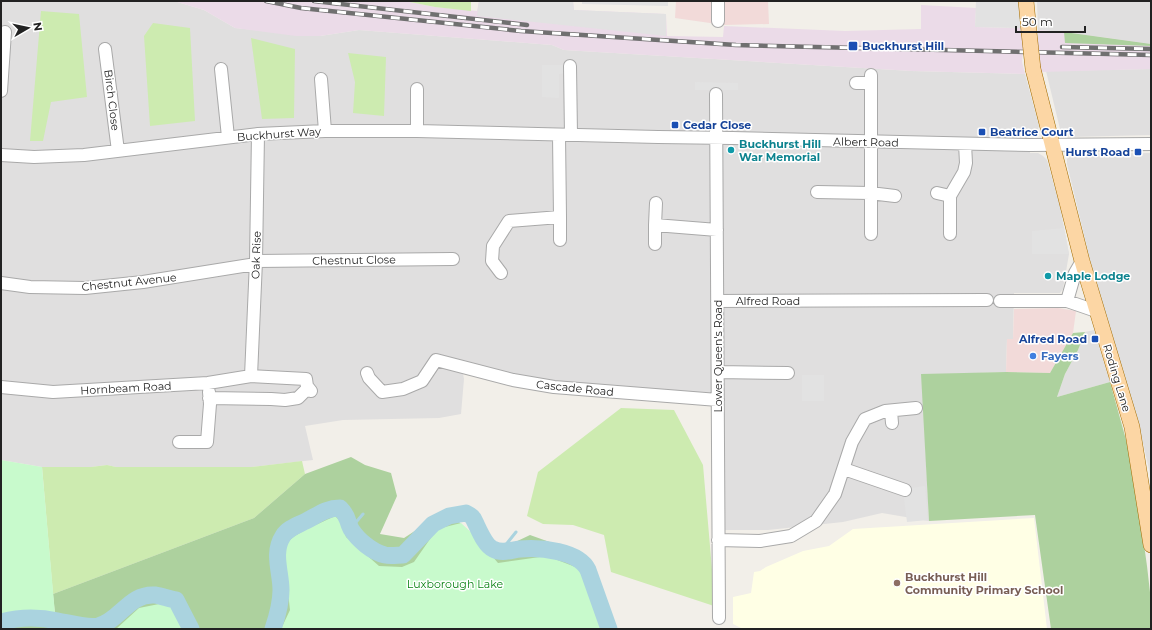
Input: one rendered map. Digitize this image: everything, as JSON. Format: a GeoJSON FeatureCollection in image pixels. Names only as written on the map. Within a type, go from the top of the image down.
{"type":"FeatureCollection","features":[{"type":"Feature","properties":{"kind":"main road","name":"Roding Lane"},"geometry":{"type":"LineString","coordinates":[[1026,1],[1033,69],[1082,261],[1132,427],[1147,499],[1151,545]]}},
{"type":"Feature","properties":{"kind":"street"},"geometry":{"type":"LineString","coordinates":[[1,91],[5,32]]}},
{"type":"Feature","properties":{"kind":"street","name":"Birch Close"},"geometry":{"type":"LineString","coordinates":[[105,49],[118,151]]}},
{"type":"Feature","properties":{"kind":"street"},"geometry":{"type":"LineString","coordinates":[[560,240],[560,217],[570,66]]}},
{"type":"Feature","properties":{"kind":"street"},"geometry":{"type":"LineString","coordinates":[[221,69],[228,137]]}},
{"type":"Feature","properties":{"kind":"street"},"geometry":{"type":"LineString","coordinates":[[321,79],[325,131]]}},
{"type":"Feature","properties":{"kind":"street"},"geometry":{"type":"LineString","coordinates":[[856,83],[871,79],[870,234]]}},
{"type":"Feature","properties":{"kind":"street"},"geometry":{"type":"LineString","coordinates":[[417,89],[417,131]]}},
{"type":"Feature","properties":{"kind":"street","name":"Lower Queen's Road"},"geometry":{"type":"LineString","coordinates":[[716,94],[719,618]]}},
{"type":"Feature","properties":{"kind":"street","name":"Buckhurst Way"},"geometry":{"type":"LineString","coordinates":[[1,154],[34,157],[62,156],[118,151],[258,134],[325,131],[417,131],[565,135]]}},
{"type":"Feature","properties":{"kind":"street","name":"Oak Rise"},"geometry":{"type":"LineString","coordinates":[[251,376],[256,262],[258,134]]}},
{"type":"Feature","properties":{"kind":"street","name":"Albert Road"},"geometry":{"type":"LineString","coordinates":[[565,135],[965,144],[1151,144]]}},
{"type":"Feature","properties":{"kind":"street"},"geometry":{"type":"LineString","coordinates":[[950,234],[950,196],[964,172],[966,163],[965,144]]}},
{"type":"Feature","properties":{"kind":"street"},"geometry":{"type":"LineString","coordinates":[[817,192],[870,193],[895,196]]}},
{"type":"Feature","properties":{"kind":"street"},"geometry":{"type":"LineString","coordinates":[[937,193],[950,196]]}},
{"type":"Feature","properties":{"kind":"street"},"geometry":{"type":"LineString","coordinates":[[655,244],[656,204]]}},
{"type":"Feature","properties":{"kind":"street"},"geometry":{"type":"LineString","coordinates":[[501,273],[492,261],[493,246],[509,221],[560,217]]}},
{"type":"Feature","properties":{"kind":"street"},"geometry":{"type":"LineString","coordinates":[[655,225],[717,230]]}},
{"type":"Feature","properties":{"kind":"street","name":"Chestnut Close"},"geometry":{"type":"LineString","coordinates":[[256,262],[453,259]]}},
{"type":"Feature","properties":{"kind":"street"},"geometry":{"type":"LineString","coordinates":[[1068,301],[1075,273],[1082,261]]}},
{"type":"Feature","properties":{"kind":"street","name":"Chestnut Avenue"},"geometry":{"type":"LineString","coordinates":[[1,283],[30,286],[85,288],[143,282],[256,262]]}},
{"type":"Feature","properties":{"kind":"street","name":"Alfred Road"},"geometry":{"type":"LineString","coordinates":[[717,301],[918,302],[988,300]]}},
{"type":"Feature","properties":{"kind":"street"},"geometry":{"type":"LineString","coordinates":[[1000,300],[1068,301],[1096,311]]}},
{"type":"Feature","properties":{"kind":"street","name":"Cascade Road"},"geometry":{"type":"LineString","coordinates":[[367,373],[369,378],[382,392],[403,390],[422,380],[436,360],[513,380],[554,387],[718,400]]}},
{"type":"Feature","properties":{"kind":"street"},"geometry":{"type":"LineString","coordinates":[[718,372],[788,373]]}},
{"type":"Feature","properties":{"kind":"street","name":"Hornbeam Road"},"geometry":{"type":"LineString","coordinates":[[1,387],[53,392],[208,382],[251,376],[306,379],[309,389],[307,389],[298,398],[285,400],[209,398]]}},
{"type":"Feature","properties":{"kind":"street"},"geometry":{"type":"LineString","coordinates":[[179,442],[207,442],[209,398],[208,382]]}},
{"type":"Feature","properties":{"kind":"street"},"geometry":{"type":"LineString","coordinates":[[718,540],[760,541],[791,536],[816,521],[835,494],[852,442],[865,420],[886,411],[916,408]]}},
{"type":"Feature","properties":{"kind":"street"},"geometry":{"type":"LineString","coordinates":[[891,411],[892,423]]}},
{"type":"Feature","properties":{"kind":"street"},"geometry":{"type":"LineString","coordinates":[[844,469],[905,490]]}},
{"type":"Feature","properties":{"kind":"shaded area"},"geometry":{"type":"Polygon","coordinates":[[[1,1],[174,1],[204,10],[235,28],[320,36],[359,30],[552,45],[564,50],[912,71],[1025,74],[1039,126],[1036,135],[1029,137],[1030,153],[1038,153],[1047,160],[1060,207],[1069,254],[1063,289],[1060,293],[1014,293],[1013,339],[1007,339],[1006,372],[922,375],[929,521],[882,513],[843,522],[768,530],[725,530],[724,397],[557,382],[461,363],[464,379],[461,414],[439,418],[343,420],[305,426],[313,460],[251,467],[116,467],[107,465],[91,467],[42,467],[1,460],[1,1]]]}},
{"type":"Feature","properties":{"kind":"shaded area"},"geometry":{"type":"Polygon","coordinates":[[[174,1],[405,1],[435,7],[477,11],[479,1],[573,1],[574,10],[666,14],[667,36],[723,37],[724,26],[845,31],[921,29],[921,5],[976,8],[975,27],[1021,28],[1023,46],[1022,62],[1025,74],[912,71],[564,50],[552,45],[359,30],[320,36],[296,36],[235,28],[204,10],[174,1]]]}},
{"type":"Feature","properties":{"kind":"shaded area"},"geometry":{"type":"Polygon","coordinates":[[[479,1],[573,1],[574,10],[666,14],[666,36],[477,16],[479,1]]]}},
{"type":"Feature","properties":{"kind":"shaded area"},"geometry":{"type":"Polygon","coordinates":[[[582,1],[668,1],[668,6],[582,4],[582,1]]]}},
{"type":"Feature","properties":{"kind":"shaded area"},"geometry":{"type":"Polygon","coordinates":[[[676,1],[768,1],[769,24],[724,25],[675,18],[676,1]]]}},
{"type":"Feature","properties":{"kind":"shaded area"},"geometry":{"type":"Polygon","coordinates":[[[976,1],[1019,1],[1021,28],[975,27],[976,1]]]}},
{"type":"Feature","properties":{"kind":"shaded area"},"geometry":{"type":"Polygon","coordinates":[[[1037,1],[1151,1],[1151,44],[1065,32],[1038,30],[1037,1]]]}},
{"type":"Feature","properties":{"kind":"shaded area"},"geometry":{"type":"Polygon","coordinates":[[[1038,30],[1064,32],[1151,44],[1151,69],[1041,72],[1038,63],[1038,30]]]}},
{"type":"Feature","properties":{"kind":"shaded area"},"geometry":{"type":"Polygon","coordinates":[[[542,65],[565,65],[565,73],[559,74],[559,98],[542,97],[542,65]]]}},
{"type":"Feature","properties":{"kind":"shaded area"},"geometry":{"type":"Polygon","coordinates":[[[1151,69],[1151,135],[1069,137],[1060,129],[1046,71],[1151,69]]]}},
{"type":"Feature","properties":{"kind":"shaded area"},"geometry":{"type":"Polygon","coordinates":[[[695,82],[738,83],[738,90],[695,90],[695,82]]]}},
{"type":"Feature","properties":{"kind":"shaded area"},"geometry":{"type":"Polygon","coordinates":[[[1151,153],[1151,478],[1142,439],[1092,268],[1067,159],[1072,154],[1151,153]]]}},
{"type":"Feature","properties":{"kind":"shaded area"},"geometry":{"type":"Polygon","coordinates":[[[1064,228],[1069,254],[1032,254],[1032,231],[1064,228]]]}},
{"type":"Feature","properties":{"kind":"shaded area","name":"Fayers"},"geometry":{"type":"Polygon","coordinates":[[[1058,308],[1076,311],[1073,333],[1050,373],[1006,372],[1007,339],[1013,339],[1014,309],[1058,308]]]}},
{"type":"Feature","properties":{"kind":"shaded area"},"geometry":{"type":"Polygon","coordinates":[[[1094,330],[1110,382],[1057,397],[1065,374],[1078,350],[1085,332],[1094,330]]]}},
{"type":"Feature","properties":{"kind":"shaded area"},"geometry":{"type":"Polygon","coordinates":[[[802,375],[824,375],[824,401],[802,401],[802,375]]]}},
{"type":"Feature","properties":{"kind":"shaded area"},"geometry":{"type":"Polygon","coordinates":[[[925,486],[928,520],[907,522],[903,489],[925,486]]]}},
{"type":"Feature","properties":{"kind":"shaded area","name":"Buckhurst Hill Community Primary School"},"geometry":{"type":"Polygon","coordinates":[[[1034,518],[1047,629],[743,629],[733,624],[733,597],[751,593],[754,572],[760,571],[803,551],[829,546],[853,529],[1034,518]]]}},
{"type":"Feature","properties":{"kind":"green space"},"geometry":{"type":"Polygon","coordinates":[[[405,1],[471,1],[471,11],[435,7],[405,1]]]}},
{"type":"Feature","properties":{"kind":"green space"},"geometry":{"type":"Polygon","coordinates":[[[41,11],[79,14],[87,97],[51,102],[43,141],[30,141],[41,11]]]}},
{"type":"Feature","properties":{"kind":"green space"},"geometry":{"type":"Polygon","coordinates":[[[153,23],[190,28],[195,121],[150,126],[144,36],[153,23]]]}},
{"type":"Feature","properties":{"kind":"green space"},"geometry":{"type":"Polygon","coordinates":[[[1064,32],[1151,44],[1151,46],[1065,43],[1064,32]]]}},
{"type":"Feature","properties":{"kind":"green space"},"geometry":{"type":"Polygon","coordinates":[[[251,38],[295,49],[294,118],[262,119],[251,38]]]}},
{"type":"Feature","properties":{"kind":"green space"},"geometry":{"type":"Polygon","coordinates":[[[348,53],[386,57],[384,116],[353,113],[355,82],[348,53]]]}},
{"type":"Feature","properties":{"kind":"green space"},"geometry":{"type":"Polygon","coordinates":[[[1085,332],[1078,350],[1065,374],[1057,397],[1110,382],[1133,465],[1151,601],[1151,629],[1051,629],[1035,515],[929,521],[921,374],[1006,372],[1050,373],[1073,333],[1085,332]]]}},
{"type":"Feature","properties":{"kind":"green space"},"geometry":{"type":"Polygon","coordinates":[[[621,408],[674,410],[703,465],[714,606],[611,572],[604,535],[573,525],[543,524],[527,516],[538,472],[621,408]]]}},
{"type":"Feature","properties":{"kind":"green space"},"geometry":{"type":"Polygon","coordinates":[[[351,457],[365,465],[391,473],[397,496],[380,534],[404,538],[447,510],[478,541],[501,549],[530,535],[558,545],[584,565],[602,627],[600,629],[1,629],[1,620],[55,614],[53,594],[254,518],[305,474],[351,457]]]}},
{"type":"Feature","properties":{"kind":"green space"},"geometry":{"type":"Polygon","coordinates":[[[1,460],[42,467],[55,614],[1,620],[1,460]]]}},
{"type":"Feature","properties":{"kind":"green space"},"geometry":{"type":"Polygon","coordinates":[[[302,461],[305,474],[254,518],[53,594],[42,467],[91,467],[107,465],[116,467],[251,467],[302,461]]]}},
{"type":"Feature","properties":{"kind":"green space","name":"Luxborough Lake"},"geometry":{"type":"Polygon","coordinates":[[[335,516],[342,523],[346,537],[379,566],[402,567],[414,562],[437,529],[461,523],[474,535],[498,563],[547,556],[578,568],[587,585],[602,627],[599,629],[281,629],[290,610],[284,557],[287,544],[298,534],[310,527],[335,516]]]}},
{"type":"Feature","properties":{"kind":"green space"},"geometry":{"type":"Polygon","coordinates":[[[159,604],[171,606],[184,629],[116,629],[139,608],[159,604]]]}},
{"type":"Feature","properties":{"kind":"waterway"},"geometry":{"type":"LineString","coordinates":[[273,629],[280,600],[281,583],[278,563],[278,549],[283,536],[290,529],[322,512],[335,508],[340,508],[343,511],[351,529],[357,537],[370,548],[385,555],[403,555],[433,524],[449,516],[466,513],[473,518],[487,544],[493,549],[503,551],[538,549],[568,554],[576,558],[588,570],[609,629]]}},
{"type":"Feature","properties":{"kind":"waterway"},"geometry":{"type":"LineString","coordinates":[[351,528],[363,514]]}},
{"type":"Feature","properties":{"kind":"waterway"},"geometry":{"type":"LineString","coordinates":[[500,552],[516,532]]}},
{"type":"Feature","properties":{"kind":"waterway"},"geometry":{"type":"LineString","coordinates":[[1,622],[22,618],[37,618],[83,626],[98,626],[113,619],[138,598],[155,595],[176,600],[191,629]]}},
{"type":"Feature","properties":{"kind":"railway"},"geometry":{"type":"LineString","coordinates":[[266,1],[301,8],[521,31],[736,45],[1151,55]]}},
{"type":"Feature","properties":{"kind":"railway"},"geometry":{"type":"LineString","coordinates":[[314,1],[527,25]]}},
{"type":"Feature","properties":{"kind":"railway"},"geometry":{"type":"LineString","coordinates":[[1062,47],[1151,49]]}},
{"type":"Feature","properties":{"kind":"place","name":"Buckhurst Hill"},"geometry":{"type":"Point","coordinates":[853,46]}},
{"type":"Feature","properties":{"kind":"place","name":"Cedar Close"},"geometry":{"type":"Point","coordinates":[675,125]}},
{"type":"Feature","properties":{"kind":"place","name":"Beatrice Court"},"geometry":{"type":"Point","coordinates":[982,132]}},
{"type":"Feature","properties":{"kind":"place","name":"Buckhurst Hill War Memorial"},"geometry":{"type":"Point","coordinates":[731,150]}},
{"type":"Feature","properties":{"kind":"place","name":"Hurst Road"},"geometry":{"type":"Point","coordinates":[1138,152]}},
{"type":"Feature","properties":{"kind":"place","name":"Maple Lodge"},"geometry":{"type":"Point","coordinates":[1048,276]}},
{"type":"Feature","properties":{"kind":"place","name":"Alfred Road"},"geometry":{"type":"Point","coordinates":[1095,339]}},
{"type":"Feature","properties":{"kind":"place","name":"Fayers"},"geometry":{"type":"Point","coordinates":[1033,356]}},
{"type":"Feature","properties":{"kind":"place","name":"Buckhurst Hill Community Primary School"},"geometry":{"type":"Point","coordinates":[897,583]}}]}
